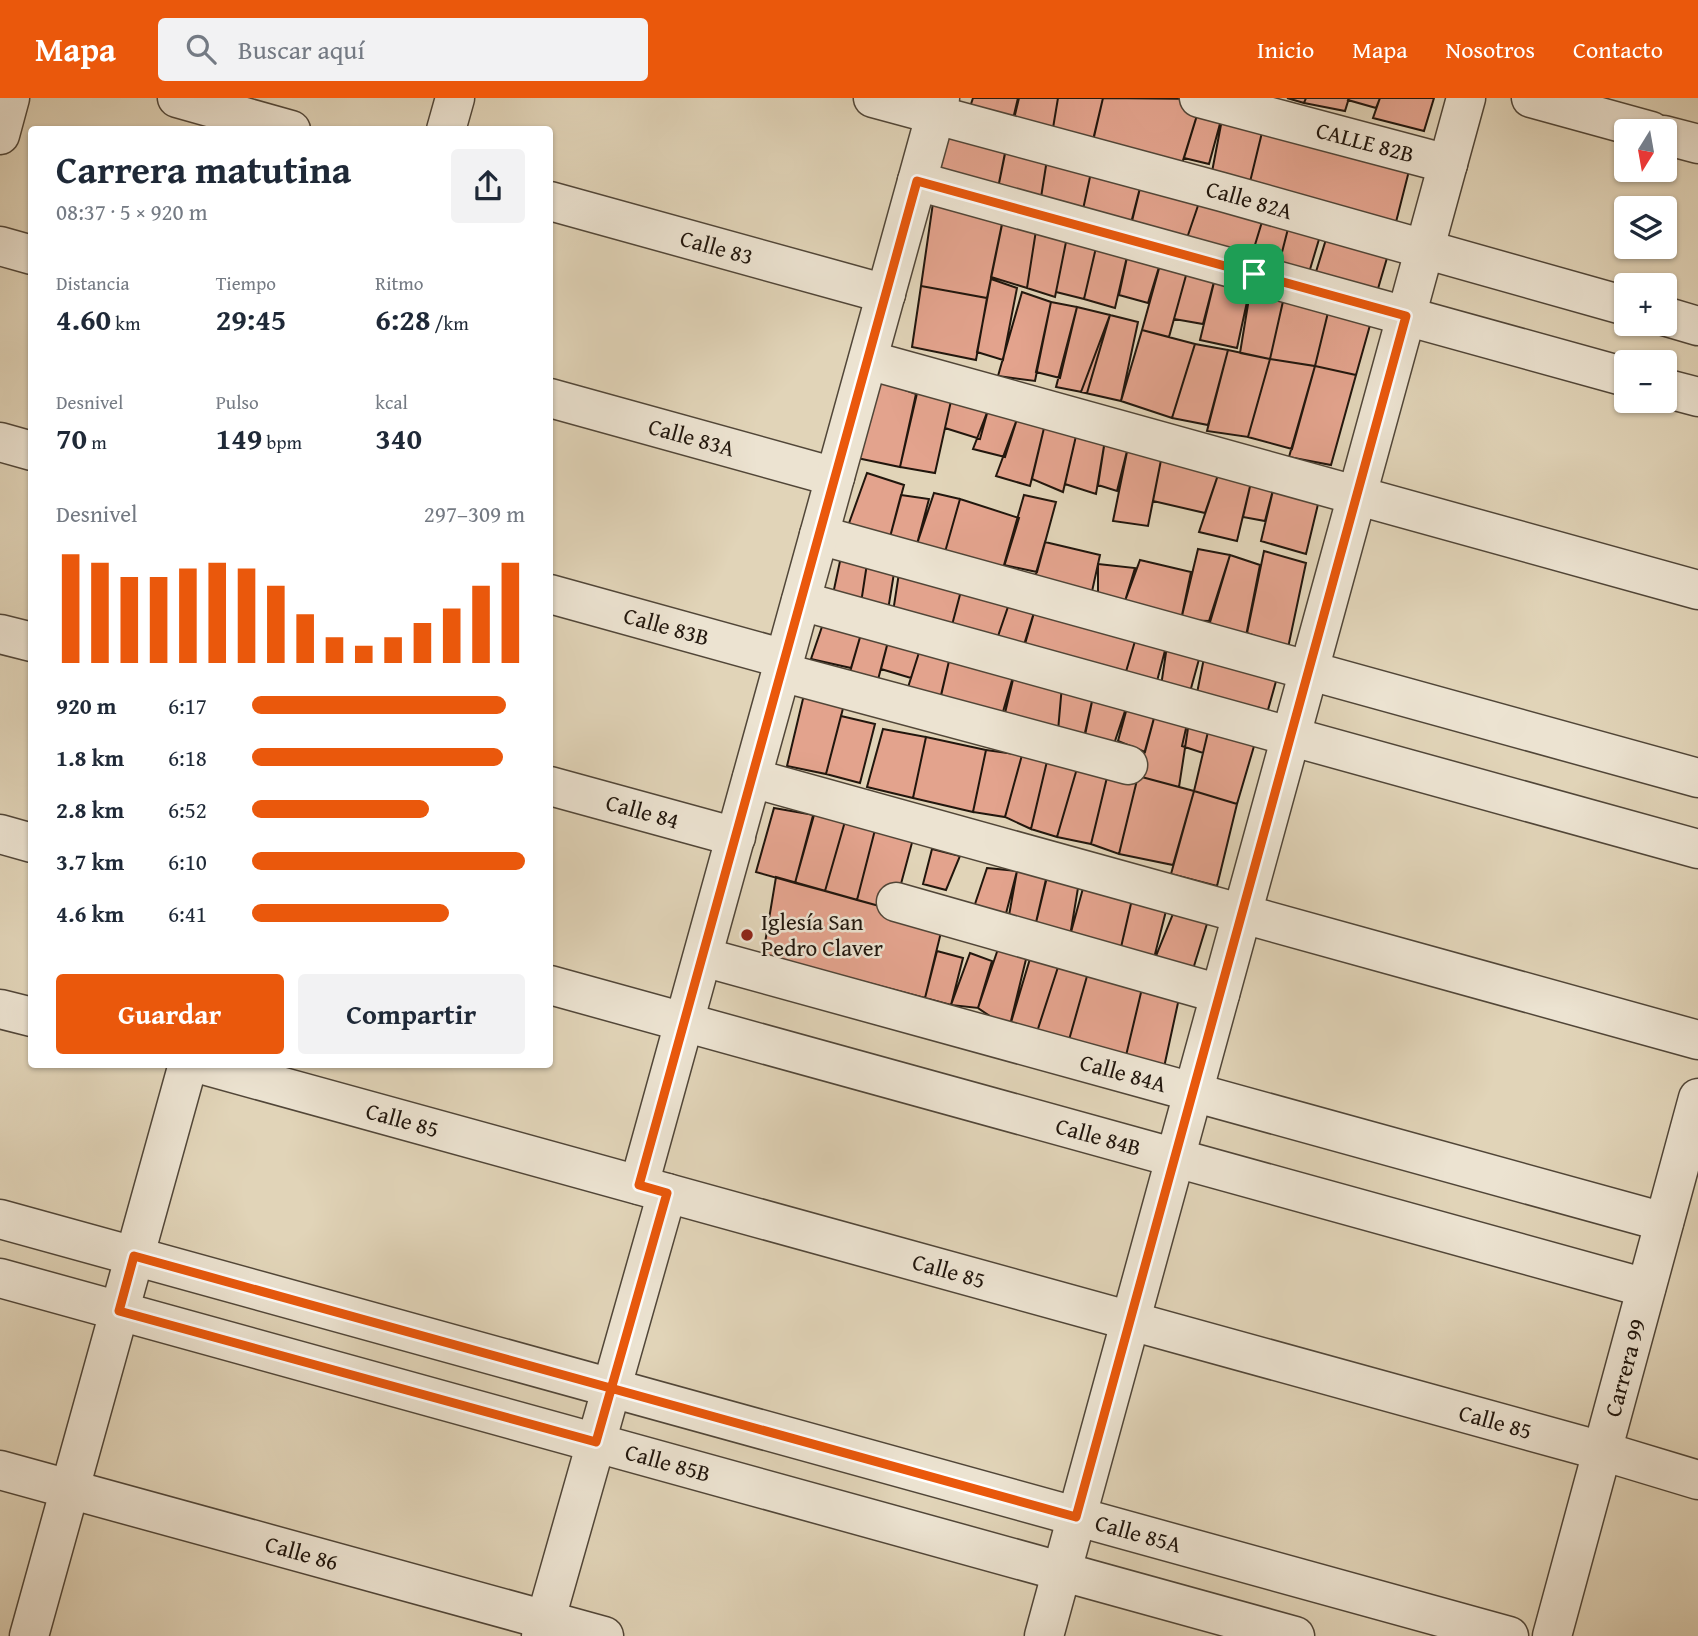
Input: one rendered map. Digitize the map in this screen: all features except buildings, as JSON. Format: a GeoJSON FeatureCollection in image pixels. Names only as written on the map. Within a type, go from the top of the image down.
{"type":"FeatureCollection","features":[{"type":"Feature","properties":{"kind":"street"},"geometry":{"type":"LineString","coordinates":[[0,135],[10,98]]}},
{"type":"Feature","properties":{"kind":"street"},"geometry":{"type":"LineString","coordinates":[[177,98],[277,126]]}},
{"type":"Feature","properties":{"kind":"street"},"geometry":{"type":"LineString","coordinates":[[447,126],[455,98]]}},
{"type":"Feature","properties":{"kind":"street","name":"Calle 82A"},"geometry":{"type":"LineString","coordinates":[[873,98],[938,107],[1209,188],[1614,303]]}},
{"type":"Feature","properties":{"kind":"street","name":"CALLE 82B"},"geometry":{"type":"LineString","coordinates":[[1199,98],[1448,164]]}},
{"type":"Feature","properties":{"kind":"street"},"geometry":{"type":"LineString","coordinates":[[1044,1636],[1466,98]]}},
{"type":"Feature","properties":{"kind":"street"},"geometry":{"type":"LineString","coordinates":[[1531,98],[1614,121]]}},
{"type":"Feature","properties":{"kind":"street"},"geometry":{"type":"LineString","coordinates":[[543,1628],[611,1388],[685,1022],[938,107]]}},
{"type":"Feature","properties":{"kind":"street"},"geometry":{"type":"LineString","coordinates":[[1677,138],[1698,144]]}},
{"type":"Feature","properties":{"kind":"street"},"geometry":{"type":"LineString","coordinates":[[917,181],[1614,374]]}},
{"type":"Feature","properties":{"kind":"street","name":"Calle 83"},"geometry":{"type":"LineString","coordinates":[[553,202],[886,294]]}},
{"type":"Feature","properties":{"kind":"street"},"geometry":{"type":"LineString","coordinates":[[0,246],[28,254]]}},
{"type":"Feature","properties":{"kind":"street"},"geometry":{"type":"LineString","coordinates":[[1677,320],[1698,326]]}},
{"type":"Feature","properties":{"kind":"street"},"geometry":{"type":"LineString","coordinates":[[868,360],[1698,590]]}},
{"type":"Feature","properties":{"kind":"street"},"geometry":{"type":"LineString","coordinates":[[1677,391],[1698,397]]}},
{"type":"Feature","properties":{"kind":"street","name":"Calle 83A"},"geometry":{"type":"LineString","coordinates":[[553,399],[835,477]]}},
{"type":"Feature","properties":{"kind":"street"},"geometry":{"type":"LineString","coordinates":[[0,442],[28,450]]}},
{"type":"Feature","properties":{"kind":"street"},"geometry":{"type":"LineString","coordinates":[[819,535],[1698,778]]}},
{"type":"Feature","properties":{"kind":"street","name":"Calle 83B"},"geometry":{"type":"LineString","coordinates":[[553,595],[783,666],[1128,765]]}},
{"type":"Feature","properties":{"kind":"street"},"geometry":{"type":"LineString","coordinates":[[801,601],[1698,849]]}},
{"type":"Feature","properties":{"kind":"street"},"geometry":{"type":"LineString","coordinates":[[0,634],[28,641]]}},
{"type":"Feature","properties":{"kind":"street"},"geometry":{"type":"LineString","coordinates":[[752,778],[1698,1040]]}},
{"type":"Feature","properties":{"kind":"street","name":"Calle 84"},"geometry":{"type":"LineString","coordinates":[[553,787],[736,837]]}},
{"type":"Feature","properties":{"kind":"street"},"geometry":{"type":"LineString","coordinates":[[0,834],[28,842]]}},
{"type":"Feature","properties":{"kind":"street"},"geometry":{"type":"LineString","coordinates":[[896,902],[1220,994]]}},
{"type":"Feature","properties":{"kind":"street","name":"Calle 84A"},"geometry":{"type":"LineString","coordinates":[[702,957],[1664,1222]]}},
{"type":"Feature","properties":{"kind":"street","name":"Calle 84B"},"geometry":{"type":"LineString","coordinates":[[553,986],[1646,1288]]}},
{"type":"Feature","properties":{"kind":"street"},"geometry":{"type":"LineString","coordinates":[[0,1009],[28,1016]]}},
{"type":"Feature","properties":{"kind":"street"},"geometry":{"type":"LineString","coordinates":[[29,1636],[187,1068]]}},
{"type":"Feature","properties":{"kind":"street","name":"Calle 85"},"geometry":{"type":"LineString","coordinates":[[214,1068],[1602,1451],[1698,1480]]}},
{"type":"Feature","properties":{"kind":"street","name":"Carrera 99"},"geometry":{"type":"LineString","coordinates":[[1552,1636],[1698,1098]]}},
{"type":"Feature","properties":{"kind":"street","name":"Calle 85A"},"geometry":{"type":"LineString","coordinates":[[0,1219],[1509,1636]]}},
{"type":"Feature","properties":{"kind":"street","name":"Calle 85B"},"geometry":{"type":"LineString","coordinates":[[0,1278],[1295,1636]]}},
{"type":"Feature","properties":{"kind":"street","name":"Calle 86"},"geometry":{"type":"LineString","coordinates":[[0,1470],[543,1628],[604,1636]]}},
{"type":"Feature","properties":{"kind":"place","name":"Iglesía San Pedro Claver"},"geometry":{"type":"Point","coordinates":[747,935]}},
{"type":"Feature","properties":{"kind":"route"},"geometry":{"type":"LineString","coordinates":[[1254,274],[917,181],[639,1185],[667,1193],[611,1388],[596,1442],[119,1311],[134,1256],[611,1388],[1076,1517],[1406,316],[1254,274]]}}]}
